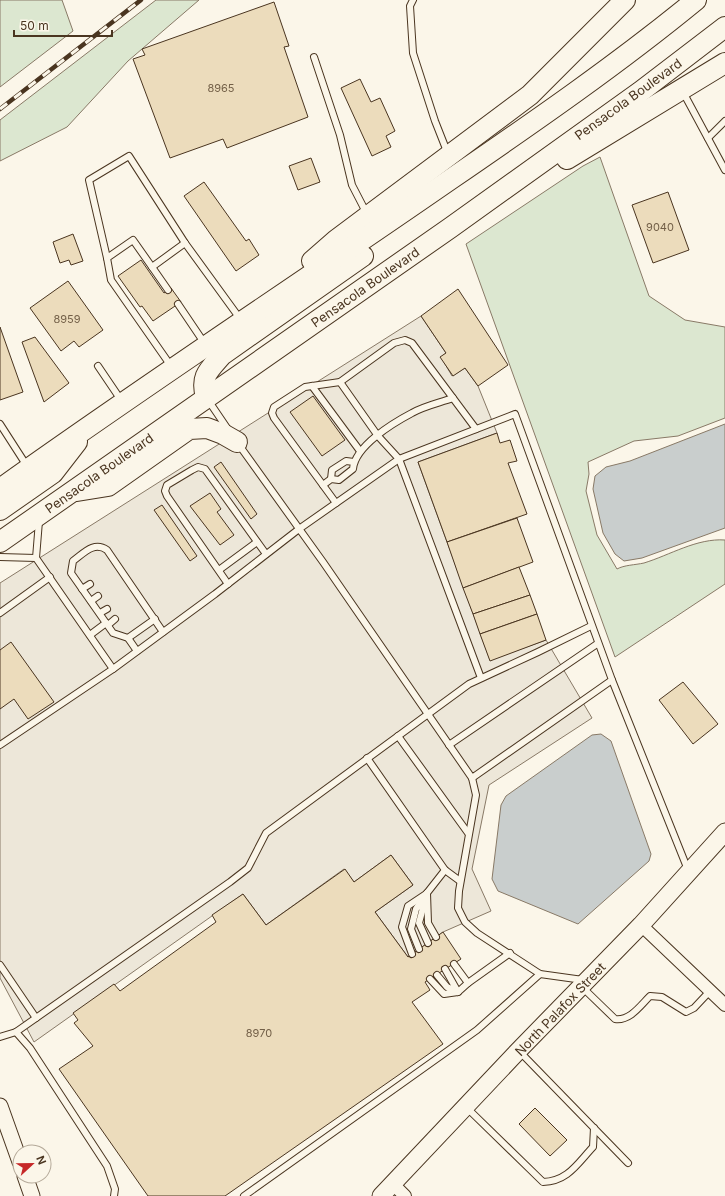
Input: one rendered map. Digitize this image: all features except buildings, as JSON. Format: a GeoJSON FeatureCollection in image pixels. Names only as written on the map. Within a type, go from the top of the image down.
{"type":"FeatureCollection","features":[{"type":"Feature","properties":{"kind":"highway"},"geometry":{"type":"LineString","coordinates":[[0,490],[242,321],[372,224],[450,156],[530,95],[625,0]]}},
{"type":"Feature","properties":{"kind":"highway"},"geometry":{"type":"LineString","coordinates":[[206,397],[202,386],[207,371],[222,355],[370,251],[398,216],[614,64],[696,0]]}},
{"type":"Feature","properties":{"kind":"highway","name":"Pensacola Boulevard"},"geometry":{"type":"LineString","coordinates":[[0,542],[450,228],[640,92],[725,27]]}},
{"type":"Feature","properties":{"kind":"highway"},"geometry":{"type":"LineString","coordinates":[[450,228],[725,64]]}},
{"type":"Feature","properties":{"kind":"highway"},"geometry":{"type":"LineString","coordinates":[[372,224],[398,216]]}},
{"type":"Feature","properties":{"kind":"highway"},"geometry":{"type":"LineString","coordinates":[[0,510],[53,473],[88,428]]}},
{"type":"Feature","properties":{"kind":"highway"},"geometry":{"type":"LineString","coordinates":[[71,492],[108,486],[189,429],[207,428],[223,434],[237,442]]}},
{"type":"Feature","properties":{"kind":"main road","name":"North Palafox Street"},"geometry":{"type":"LineString","coordinates":[[387,1190],[519,1050],[641,925],[725,832]]}},
{"type":"Feature","properties":{"kind":"street"},"geometry":{"type":"LineString","coordinates":[[641,925],[725,1005]]}},
{"type":"Feature","properties":{"kind":"street"},"geometry":{"type":"LineString","coordinates":[[0,1109],[13,1144]]}},
{"type":"Feature","properties":{"kind":"street"},"geometry":{"type":"LineString","coordinates":[[28,1184],[32,1196]]}},
{"type":"Feature","properties":{"kind":"street","name":"North Palafox Street"},"geometry":{"type":"LineString","coordinates":[[387,1190],[406,1196]]}},
{"type":"Feature","properties":{"kind":"lane"},"geometry":{"type":"LineString","coordinates":[[413,0],[410,6],[413,53],[435,121],[450,156]]}},
{"type":"Feature","properties":{"kind":"lane"},"geometry":{"type":"LineString","coordinates":[[314,57],[340,135],[352,185],[372,224]]}},
{"type":"Feature","properties":{"kind":"lane"},"geometry":{"type":"LineString","coordinates":[[682,90],[725,170]]}},
{"type":"Feature","properties":{"kind":"lane"},"geometry":{"type":"LineString","coordinates":[[708,138],[725,121]]}},
{"type":"Feature","properties":{"kind":"lane"},"geometry":{"type":"LineString","coordinates":[[173,369],[111,280],[89,180],[129,156],[185,243],[242,321]]}},
{"type":"Feature","properties":{"kind":"lane"},"geometry":{"type":"LineString","coordinates":[[107,258],[133,240],[168,290]]}},
{"type":"Feature","properties":{"kind":"lane"},"geometry":{"type":"LineString","coordinates":[[152,267],[185,243]]}},
{"type":"Feature","properties":{"kind":"lane"},"geometry":{"type":"LineString","coordinates":[[178,304],[206,346]]}},
{"type":"Feature","properties":{"kind":"lane"},"geometry":{"type":"LineString","coordinates":[[336,503],[274,418],[272,413],[274,407],[305,387],[340,382],[394,343],[405,340],[412,343],[476,429]]}},
{"type":"Feature","properties":{"kind":"lane"},"geometry":{"type":"LineString","coordinates":[[98,366],[124,403]]}},
{"type":"Feature","properties":{"kind":"lane"},"geometry":{"type":"LineString","coordinates":[[340,382],[378,436],[399,459],[481,678]]}},
{"type":"Feature","properties":{"kind":"lane"},"geometry":{"type":"LineString","coordinates":[[312,386],[360,452]]}},
{"type":"Feature","properties":{"kind":"lane"},"geometry":{"type":"LineString","coordinates":[[206,397],[472,778],[476,795],[460,881],[458,908],[465,922],[477,933],[510,953],[540,974],[585,984],[615,1019],[622,1020],[632,1014],[650,996],[662,997],[686,1012],[694,1008],[710,991]]}},
{"type":"Feature","properties":{"kind":"lane"},"geometry":{"type":"LineString","coordinates":[[323,485],[331,479],[339,480],[353,469],[354,462],[360,452],[378,436],[412,412],[452,398]]}},
{"type":"Feature","properties":{"kind":"lane"},"geometry":{"type":"LineString","coordinates":[[0,745],[138,651],[299,529],[399,459],[515,414],[590,626],[688,872]]}},
{"type":"Feature","properties":{"kind":"lane"},"geometry":{"type":"LineString","coordinates":[[0,424],[29,469]]}},
{"type":"Feature","properties":{"kind":"lane"},"geometry":{"type":"LineString","coordinates":[[331,479],[332,470],[346,461],[354,462]]}},
{"type":"Feature","properties":{"kind":"lane"},"geometry":{"type":"LineString","coordinates":[[228,584],[167,496],[165,491],[167,485],[198,467],[205,470],[266,554]]}},
{"type":"Feature","properties":{"kind":"lane"},"geometry":{"type":"LineString","coordinates":[[39,515],[36,558],[112,669]]}},
{"type":"Feature","properties":{"kind":"lane"},"geometry":{"type":"LineString","coordinates":[[219,570],[257,542]]}},
{"type":"Feature","properties":{"kind":"lane"},"geometry":{"type":"LineString","coordinates":[[138,651],[128,638],[113,632],[107,624],[71,573],[73,561],[94,546],[102,546],[107,550],[114,566],[164,632]]}},
{"type":"Feature","properties":{"kind":"lane"},"geometry":{"type":"LineString","coordinates":[[0,557],[36,558]]}},
{"type":"Feature","properties":{"kind":"lane"},"geometry":{"type":"LineString","coordinates":[[0,613],[50,577]]}},
{"type":"Feature","properties":{"kind":"lane"},"geometry":{"type":"LineString","coordinates":[[82,589],[90,584]]}},
{"type":"Feature","properties":{"kind":"lane"},"geometry":{"type":"LineString","coordinates":[[91,601],[98,596]]}},
{"type":"Feature","properties":{"kind":"lane"},"geometry":{"type":"LineString","coordinates":[[100,613],[107,608]]}},
{"type":"Feature","properties":{"kind":"lane"},"geometry":{"type":"LineString","coordinates":[[90,635],[115,619]]}},
{"type":"Feature","properties":{"kind":"lane"},"geometry":{"type":"LineString","coordinates":[[128,638],[155,619]]}},
{"type":"Feature","properties":{"kind":"lane"},"geometry":{"type":"LineString","coordinates":[[0,1037],[16,1032],[248,868],[266,834],[469,684],[590,626]]}},
{"type":"Feature","properties":{"kind":"lane"},"geometry":{"type":"LineString","coordinates":[[449,745],[597,644]]}},
{"type":"Feature","properties":{"kind":"lane"},"geometry":{"type":"LineString","coordinates":[[472,778],[612,680]]}},
{"type":"Feature","properties":{"kind":"lane"},"geometry":{"type":"LineString","coordinates":[[398,736],[468,833]]}},
{"type":"Feature","properties":{"kind":"lane"},"geometry":{"type":"LineString","coordinates":[[367,758],[445,870],[460,881]]}},
{"type":"Feature","properties":{"kind":"lane"},"geometry":{"type":"LineString","coordinates":[[419,949],[411,928],[416,909],[445,870]]}},
{"type":"Feature","properties":{"kind":"lane"},"geometry":{"type":"LineString","coordinates":[[427,893],[428,923],[436,937]]}},
{"type":"Feature","properties":{"kind":"lane"},"geometry":{"type":"LineString","coordinates":[[427,893],[419,923],[428,942]]}},
{"type":"Feature","properties":{"kind":"lane"},"geometry":{"type":"LineString","coordinates":[[412,954],[402,927],[408,906],[427,893]]}},
{"type":"Feature","properties":{"kind":"lane"},"geometry":{"type":"LineString","coordinates":[[430,979],[444,994],[458,992],[468,983],[510,953]]}},
{"type":"Feature","properties":{"kind":"lane"},"geometry":{"type":"LineString","coordinates":[[454,964],[468,983]]}},
{"type":"Feature","properties":{"kind":"lane"},"geometry":{"type":"LineString","coordinates":[[0,965],[36,1018]]}},
{"type":"Feature","properties":{"kind":"lane"},"geometry":{"type":"LineString","coordinates":[[445,969],[458,992]]}},
{"type":"Feature","properties":{"kind":"lane"},"geometry":{"type":"LineString","coordinates":[[244,1196],[477,1030],[540,974]]}},
{"type":"Feature","properties":{"kind":"lane"},"geometry":{"type":"LineString","coordinates":[[437,975],[447,987],[458,992]]}},
{"type":"Feature","properties":{"kind":"lane"},"geometry":{"type":"LineString","coordinates":[[16,1032],[30,1048],[106,1166],[115,1189],[114,1196]]}},
{"type":"Feature","properties":{"kind":"lane"},"geometry":{"type":"LineString","coordinates":[[519,1050],[628,1163]]}},
{"type":"Feature","properties":{"kind":"lane"},"geometry":{"type":"LineString","coordinates":[[465,1107],[543,1182],[555,1181],[565,1176],[593,1147],[594,1128]]}},
{"type":"Feature","properties":{"kind":"green space"},"geometry":{"type":"Polygon","coordinates":[[[0,0],[62,0],[73,31],[0,87],[0,0]]]}},
{"type":"Feature","properties":{"kind":"green space"},"geometry":{"type":"Polygon","coordinates":[[[156,0],[199,0],[128,61],[67,127],[0,161],[0,120],[156,0]]]}},
{"type":"Feature","properties":{"kind":"green space"},"geometry":{"type":"Polygon","coordinates":[[[600,157],[649,296],[685,320],[725,327],[725,418],[678,436],[634,441],[588,462],[589,474],[586,491],[597,535],[617,569],[654,560],[694,544],[715,540],[725,540],[725,584],[615,657],[466,244],[583,166],[600,157]]]}},
{"type":"Feature","properties":{"kind":"shaded area"},"geometry":{"type":"Polygon","coordinates":[[[421,316],[446,353],[441,357],[452,376],[465,368],[478,386],[497,433],[418,462],[490,660],[546,640],[592,718],[489,785],[472,869],[491,911],[443,932],[408,957],[375,912],[413,885],[391,855],[354,882],[344,869],[266,925],[243,894],[34,1042],[0,978],[0,583],[421,316]]]}},
{"type":"Feature","properties":{"kind":"shaded area"},"geometry":{"type":"Polygon","coordinates":[[[725,424],[725,528],[642,558],[624,561],[615,554],[603,533],[593,489],[595,476],[606,467],[630,461],[725,424]]]}},
{"type":"Feature","properties":{"kind":"shaded area"},"geometry":{"type":"Polygon","coordinates":[[[601,734],[611,741],[651,854],[649,861],[578,924],[498,891],[492,879],[501,805],[506,796],[592,735],[601,734]]]}},
{"type":"Feature","properties":{"kind":"railway"},"geometry":{"type":"LineString","coordinates":[[0,109],[141,0]]}}]}
